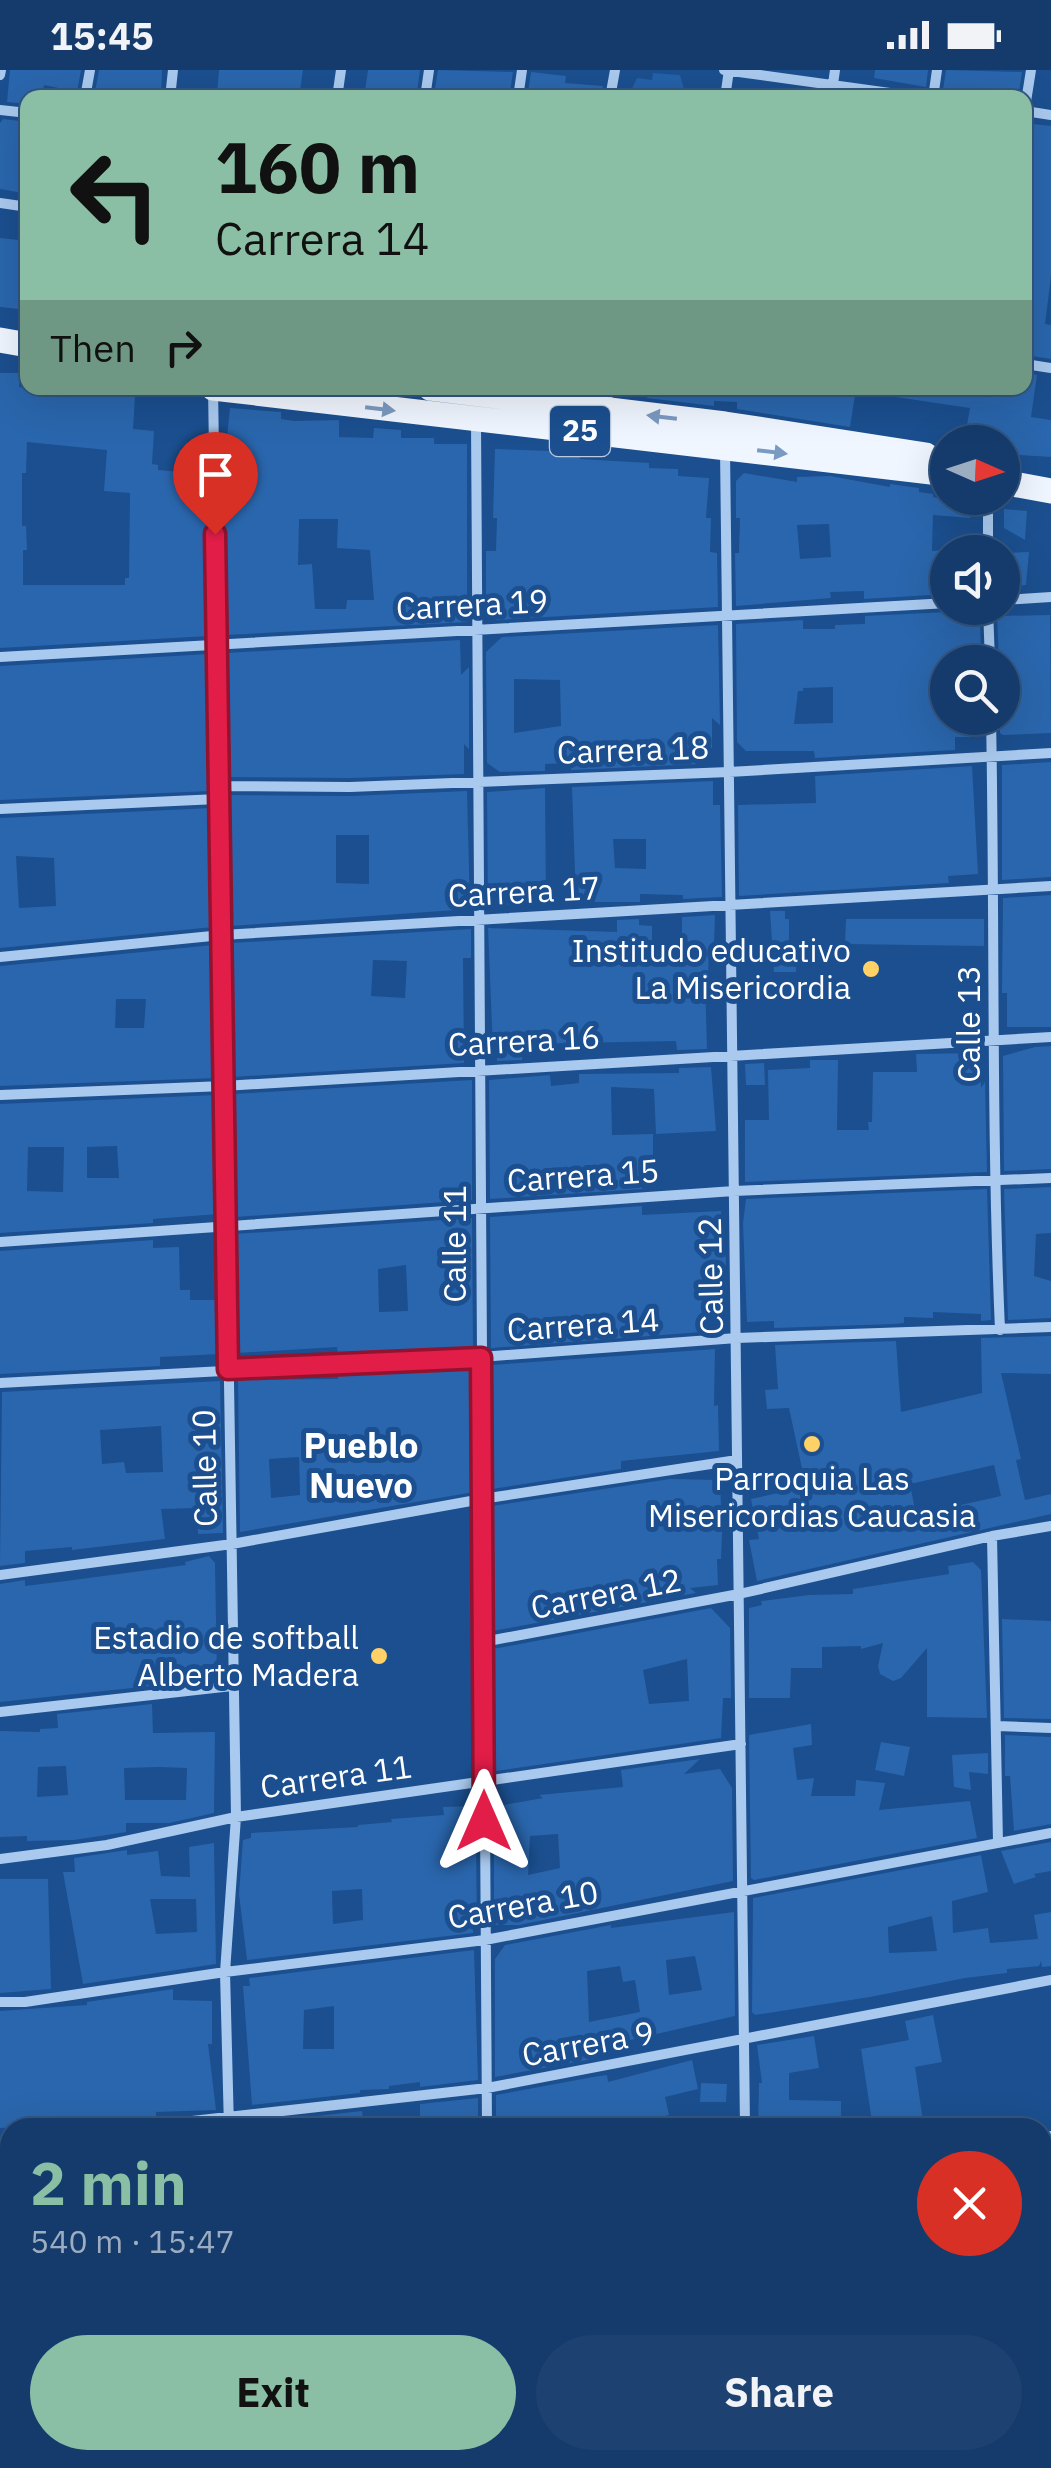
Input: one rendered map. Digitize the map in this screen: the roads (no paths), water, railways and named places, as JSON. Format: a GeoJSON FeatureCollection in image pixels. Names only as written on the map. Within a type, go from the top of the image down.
{"type":"FeatureCollection","features":[{"type":"Feature","properties":{"kind":"main road","name":"25"},"geometry":{"type":"LineString","coordinates":[[271,395],[476,420],[725,436],[930,456]]}},
{"type":"Feature","properties":{"kind":"main road","name":"25"},"geometry":{"type":"LineString","coordinates":[[543,395],[607,399],[725,436],[930,471]]}},
{"type":"Feature","properties":{"kind":"main road"},"geometry":{"type":"LineString","coordinates":[[1020,469],[1051,473]]}},
{"type":"Feature","properties":{"kind":"main road"},"geometry":{"type":"LineString","coordinates":[[1020,485],[1051,491]]}},
{"type":"Feature","properties":{"kind":"street"},"geometry":{"type":"LineString","coordinates":[[727,70],[870,90]]}},
{"type":"Feature","properties":{"kind":"street"},"geometry":{"type":"LineString","coordinates":[[832,90],[835,70]]}},
{"type":"Feature","properties":{"kind":"street","name":"Calle 10"},"geometry":{"type":"LineString","coordinates":[[213,395],[236,1817],[225,1972],[229,2118]]}},
{"type":"Feature","properties":{"kind":"street","name":"Calle 11"},"geometry":{"type":"LineString","coordinates":[[476,420],[486,2118]]}},
{"type":"Feature","properties":{"kind":"street","name":"Calle 12"},"geometry":{"type":"LineString","coordinates":[[725,436],[745,2118]]}},
{"type":"Feature","properties":{"kind":"street"},"geometry":{"type":"LineString","coordinates":[[1020,599],[1051,598]]}},
{"type":"Feature","properties":{"kind":"street","name":"Carrera 19"},"geometry":{"type":"LineString","coordinates":[[0,657],[930,604]]}},
{"type":"Feature","properties":{"kind":"street","name":"Calle 13"},"geometry":{"type":"LineString","coordinates":[[991,735],[996,1040],[993,1181],[1000,1330]]}},
{"type":"Feature","properties":{"kind":"street","name":"Carrera 18"},"geometry":{"type":"LineString","coordinates":[[217,786],[350,787],[729,772],[1051,753]]}},
{"type":"Feature","properties":{"kind":"street"},"geometry":{"type":"LineString","coordinates":[[0,809],[218,800]]}},
{"type":"Feature","properties":{"kind":"street","name":"Carrera 17"},"geometry":{"type":"LineString","coordinates":[[0,956],[222,934],[1051,886]]}},
{"type":"Feature","properties":{"kind":"street","name":"Carrera 16"},"geometry":{"type":"LineString","coordinates":[[0,1095],[224,1086],[1051,1037]]}},
{"type":"Feature","properties":{"kind":"street","name":"Carrera 15"},"geometry":{"type":"LineString","coordinates":[[0,1242],[734,1191],[1051,1178]]}},
{"type":"Feature","properties":{"kind":"street","name":"Carrera 14"},"geometry":{"type":"LineString","coordinates":[[0,1383],[481,1358],[737,1338],[1051,1327]]}},
{"type":"Feature","properties":{"kind":"street"},"geometry":{"type":"LineString","coordinates":[[0,1575],[232,1544],[482,1499],[737,1460]]}},
{"type":"Feature","properties":{"kind":"street","name":"Carrera 12"},"geometry":{"type":"LineString","coordinates":[[483,1642],[739,1594],[1051,1526]]}},
{"type":"Feature","properties":{"kind":"street"},"geometry":{"type":"LineString","coordinates":[[992,1536],[998,1843]]}},
{"type":"Feature","properties":{"kind":"street"},"geometry":{"type":"LineString","coordinates":[[0,1712],[232,1686]]}},
{"type":"Feature","properties":{"kind":"street"},"geometry":{"type":"LineString","coordinates":[[997,1726],[1051,1728]]}},
{"type":"Feature","properties":{"kind":"street","name":"Carrera 11"},"geometry":{"type":"LineString","coordinates":[[0,1860],[107,1845],[236,1817],[740,1744]]}},
{"type":"Feature","properties":{"kind":"street","name":"Carrera 10"},"geometry":{"type":"LineString","coordinates":[[0,2002],[24,2002],[485,1940],[1051,1832]]}},
{"type":"Feature","properties":{"kind":"street","name":"Carrera 9"},"geometry":{"type":"LineString","coordinates":[[252,2118],[486,2088],[1051,1980]]}},
{"type":"Feature","properties":{"kind":"place","name":"Institudo educativo La Misericordia"},"geometry":{"type":"Point","coordinates":[871,969]}},
{"type":"Feature","properties":{"kind":"place","name":"Parroquia Las Misericordias Caucasia"},"geometry":{"type":"Point","coordinates":[812,1444]}},
{"type":"Feature","properties":{"kind":"place","name":"Estadio de softball Alberto Madera"},"geometry":{"type":"Point","coordinates":[379,1656]}},
{"type":"Feature","properties":{"kind":"district","name":"Pueblo Nuevo"},"geometry":{"type":"Point","coordinates":[361,1466]}}]}
